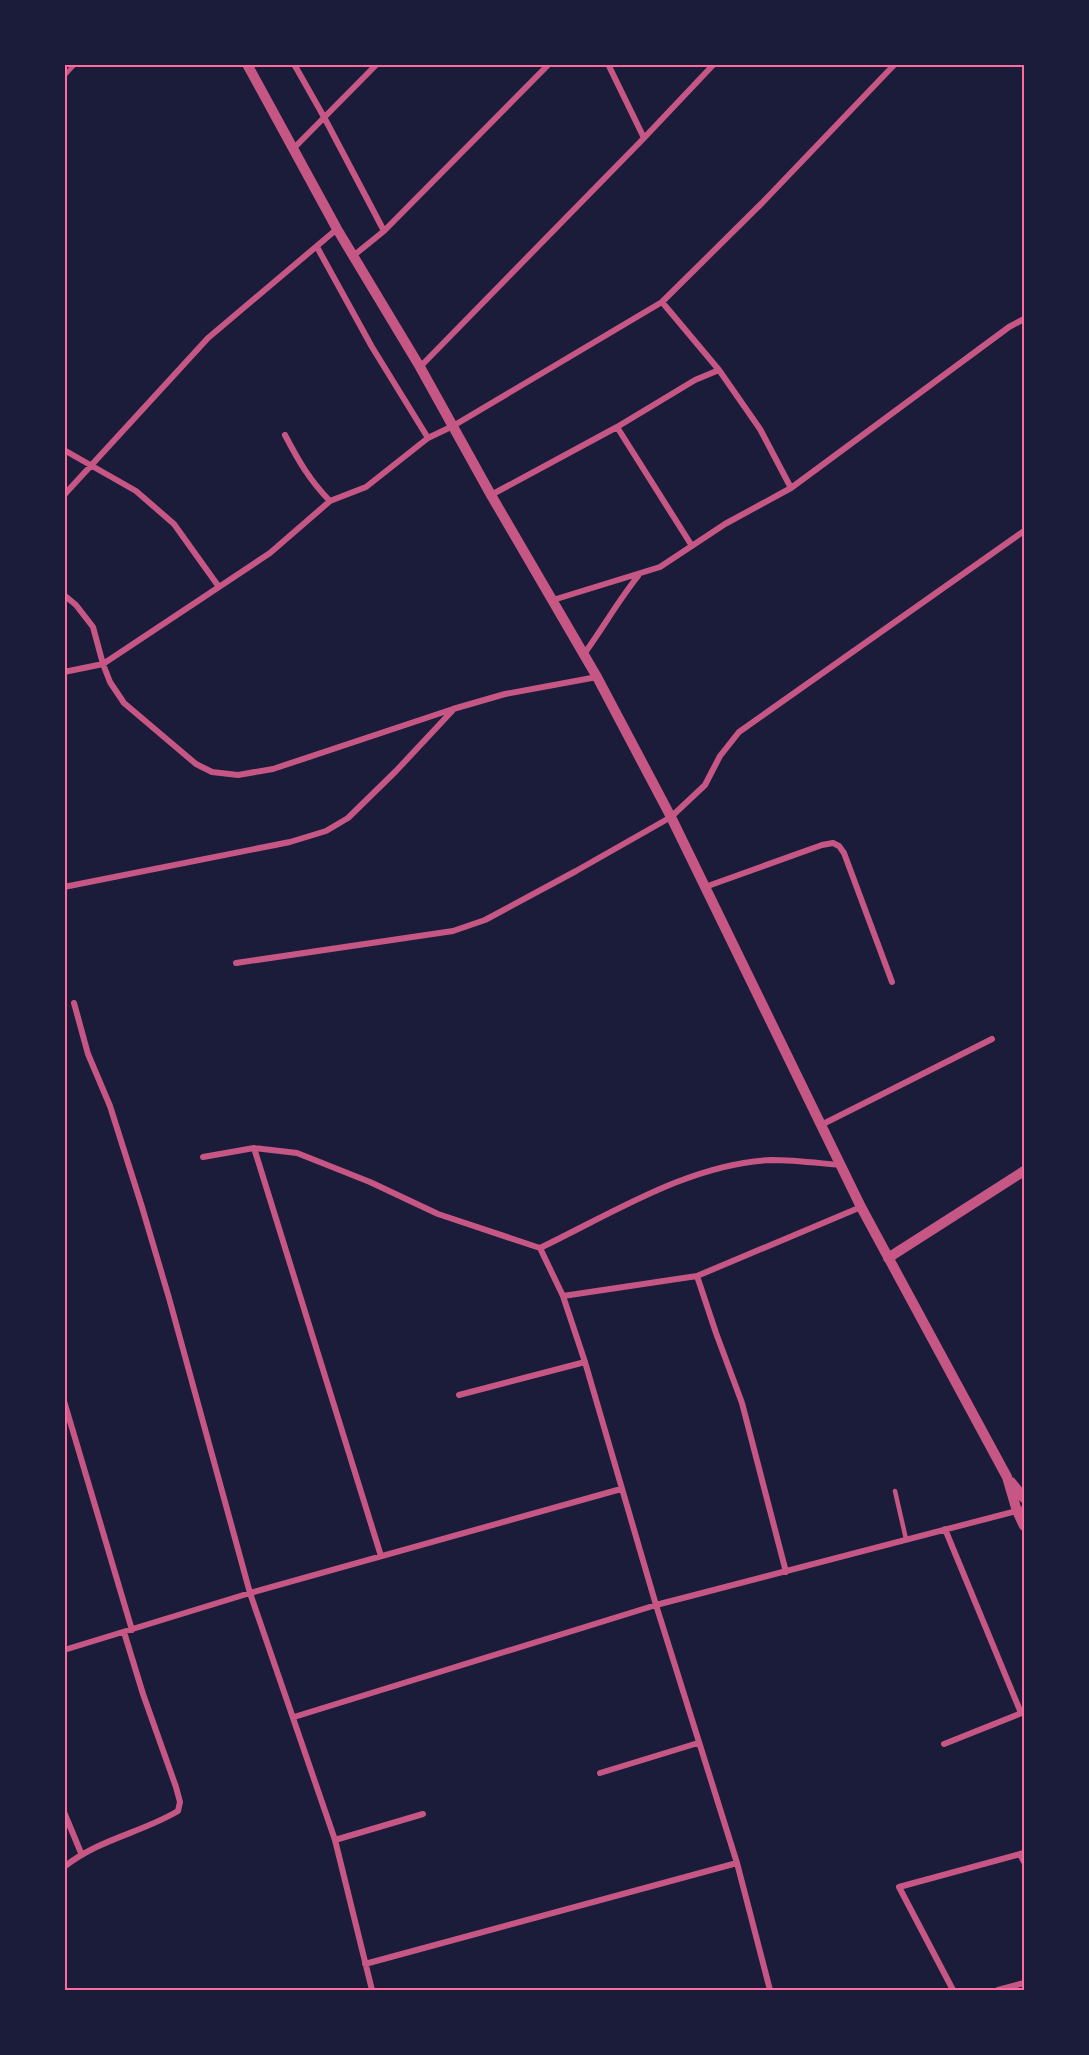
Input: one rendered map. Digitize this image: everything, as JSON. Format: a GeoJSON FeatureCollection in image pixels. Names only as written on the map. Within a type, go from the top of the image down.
{"type":"FeatureCollection","features":[{"type":"Feature","properties":{"kind":"street"},"geometry":{"type":"LineString","coordinates":[[247,64],[337,229],[420,367],[491,495],[597,677],[671,817],[861,1207],[1007,1477],[1021,1510],[1024,1526]]}},
{"type":"Feature","properties":{"kind":"street"},"geometry":{"type":"LineString","coordinates":[[294,64],[384,231]]}},
{"type":"Feature","properties":{"kind":"street"},"geometry":{"type":"LineString","coordinates":[[293,150],[377,64]]}},
{"type":"Feature","properties":{"kind":"street"},"geometry":{"type":"LineString","coordinates":[[353,256],[384,231],[549,64]]}},
{"type":"Feature","properties":{"kind":"street"},"geometry":{"type":"LineString","coordinates":[[608,64],[644,138]]}},
{"type":"Feature","properties":{"kind":"street"},"geometry":{"type":"LineString","coordinates":[[420,367],[714,64]]}},
{"type":"Feature","properties":{"kind":"street"},"geometry":{"type":"LineString","coordinates":[[64,672],[103,664],[270,553],[330,501],[366,487],[428,438],[453,426],[662,302],[762,203],[895,64]]}},
{"type":"Feature","properties":{"kind":"street"},"geometry":{"type":"LineString","coordinates":[[64,495],[208,338],[337,229]]}},
{"type":"Feature","properties":{"kind":"street"},"geometry":{"type":"LineString","coordinates":[[317,247],[372,347],[428,438]]}},
{"type":"Feature","properties":{"kind":"street"},"geometry":{"type":"LineString","coordinates":[[662,302],[719,370],[760,429],[791,488]]}},
{"type":"Feature","properties":{"kind":"street"},"geometry":{"type":"LineString","coordinates":[[553,600],[660,567],[725,524],[791,488],[1009,327],[1024,319]]}},
{"type":"Feature","properties":{"kind":"street"},"geometry":{"type":"LineString","coordinates":[[491,495],[617,427],[695,380],[719,370]]}},
{"type":"Feature","properties":{"kind":"street"},"geometry":{"type":"LineString","coordinates":[[617,427],[692,546]]}},
{"type":"Feature","properties":{"kind":"street"},"geometry":{"type":"LineString","coordinates":[[285,435],[304,470],[330,501]]}},
{"type":"Feature","properties":{"kind":"street"},"geometry":{"type":"LineString","coordinates":[[64,450],[136,491],[174,524],[219,587]]}},
{"type":"Feature","properties":{"kind":"street"},"geometry":{"type":"LineString","coordinates":[[236,963],[453,931],[485,920],[576,871],[671,817],[705,785],[720,756],[739,732],[1024,531]]}},
{"type":"Feature","properties":{"kind":"street"},"geometry":{"type":"LineString","coordinates":[[584,654],[602,630],[618,601],[638,575]]}},
{"type":"Feature","properties":{"kind":"street"},"geometry":{"type":"LineString","coordinates":[[64,595],[76,605],[93,627],[110,682],[124,703],[196,764],[212,772],[238,775],[273,769],[505,694],[597,677]]}},
{"type":"Feature","properties":{"kind":"street"},"geometry":{"type":"LineString","coordinates":[[64,887],[280,845],[326,831],[348,818],[396,771],[453,709]]}},
{"type":"Feature","properties":{"kind":"street"},"geometry":{"type":"LineString","coordinates":[[705,887],[822,845],[833,843],[839,846],[844,853],[892,982]]}},
{"type":"Feature","properties":{"kind":"street"},"geometry":{"type":"LineString","coordinates":[[74,1003],[88,1054],[110,1106],[169,1298],[250,1593],[335,1840],[372,1990]]}},
{"type":"Feature","properties":{"kind":"street"},"geometry":{"type":"LineString","coordinates":[[821,1125],[992,1039]]}},
{"type":"Feature","properties":{"kind":"street"},"geometry":{"type":"LineString","coordinates":[[203,1157],[254,1148],[297,1153],[370,1182],[438,1214],[540,1248],[694,1175],[770,1160],[840,1165]]}},
{"type":"Feature","properties":{"kind":"street"},"geometry":{"type":"LineString","coordinates":[[254,1148],[381,1556]]}},
{"type":"Feature","properties":{"kind":"street"},"geometry":{"type":"LineString","coordinates":[[888,1258],[1024,1171]]}},
{"type":"Feature","properties":{"kind":"street"},"geometry":{"type":"LineString","coordinates":[[563,1296],[697,1276],[861,1207]]}},
{"type":"Feature","properties":{"kind":"street"},"geometry":{"type":"LineString","coordinates":[[540,1248],[563,1296],[585,1362],[656,1605],[737,1863],[770,1990]]}},
{"type":"Feature","properties":{"kind":"street"},"geometry":{"type":"LineString","coordinates":[[697,1276],[742,1403],[786,1572]]}},
{"type":"Feature","properties":{"kind":"street"},"geometry":{"type":"LineString","coordinates":[[459,1395],[585,1362]]}},
{"type":"Feature","properties":{"kind":"street"},"geometry":{"type":"LineString","coordinates":[[64,1401],[132,1630]]}},
{"type":"Feature","properties":{"kind":"street"},"geometry":{"type":"LineString","coordinates":[[1007,1477],[1024,1498]]}},
{"type":"Feature","properties":{"kind":"street"},"geometry":{"type":"LineString","coordinates":[[64,1650],[250,1593],[621,1489]]}},
{"type":"Feature","properties":{"kind":"street"},"geometry":{"type":"LineString","coordinates":[[294,1717],[656,1605],[1021,1510]]}},
{"type":"Feature","properties":{"kind":"street"},"geometry":{"type":"LineString","coordinates":[[944,1744],[1023,1712],[945,1529]]}},
{"type":"Feature","properties":{"kind":"street"},"geometry":{"type":"LineString","coordinates":[[64,1867],[81,1853],[178,1811],[180,1802],[176,1787],[124,1632]]}},
{"type":"Feature","properties":{"kind":"street"},"geometry":{"type":"LineString","coordinates":[[600,1773],[698,1743]]}},
{"type":"Feature","properties":{"kind":"street"},"geometry":{"type":"LineString","coordinates":[[64,1812],[81,1853]]}},
{"type":"Feature","properties":{"kind":"street"},"geometry":{"type":"LineString","coordinates":[[335,1840],[423,1814]]}},
{"type":"Feature","properties":{"kind":"street"},"geometry":{"type":"LineString","coordinates":[[953,1990],[899,1887],[1022,1853],[1024,1862]]}},
{"type":"Feature","properties":{"kind":"street"},"geometry":{"type":"LineString","coordinates":[[365,1964],[737,1863]]}},
{"type":"Feature","properties":{"kind":"street"},"geometry":{"type":"LineString","coordinates":[[998,1990],[1024,1983]]}},
{"type":"Feature","properties":{"kind":"lane"},"geometry":{"type":"LineString","coordinates":[[64,76],[75,64]]}},
{"type":"Feature","properties":{"kind":"lane"},"geometry":{"type":"LineString","coordinates":[[895,1491],[906,1539]]}}]}
